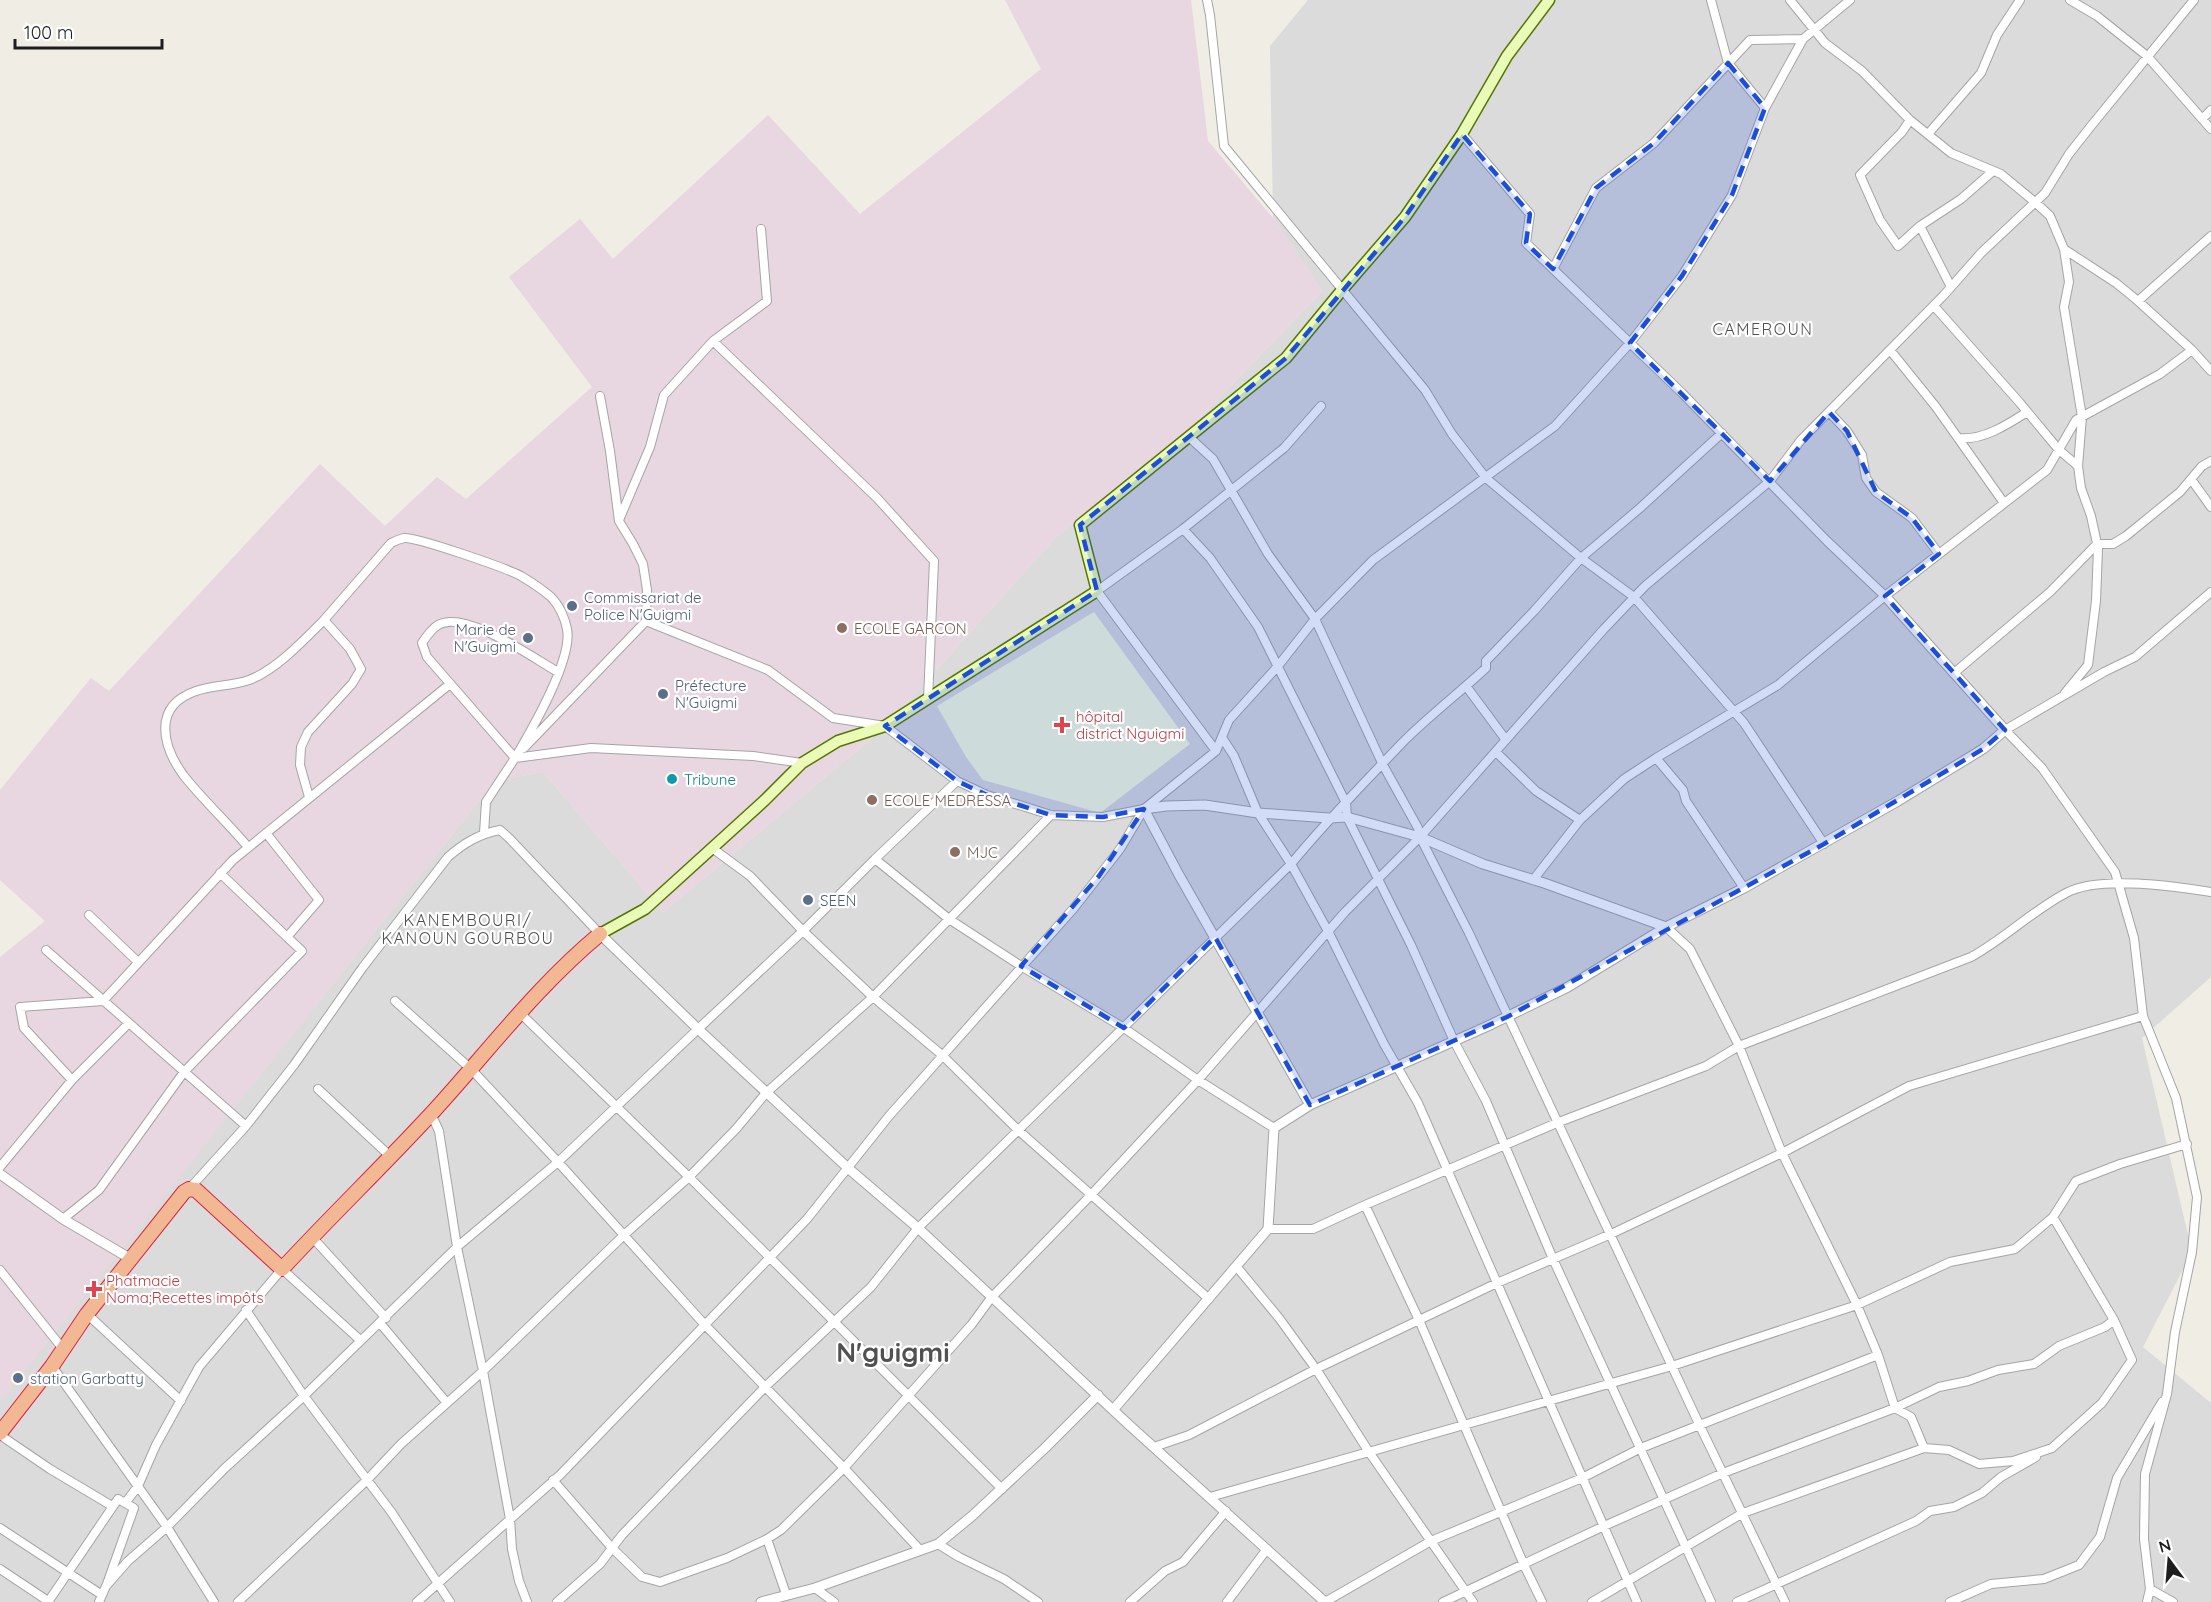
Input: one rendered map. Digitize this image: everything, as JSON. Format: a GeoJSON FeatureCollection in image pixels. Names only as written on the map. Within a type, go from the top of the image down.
{"type":"FeatureCollection","features":[{"type":"Feature","properties":{"kind":"highway"},"geometry":{"type":"LineString","coordinates":[[2,1428],[52,1366],[87,1314],[184,1192],[196,1190],[282,1269],[431,1114],[519,1012],[563,966],[600,934]]}},
{"type":"Feature","properties":{"kind":"main road"},"geometry":{"type":"LineString","coordinates":[[600,934],[645,909],[802,763],[838,741],[885,726],[1098,591],[1080,525],[1286,358],[1405,217],[1462,134],[1507,56],[1549,0]]}},
{"type":"Feature","properties":{"kind":"street"},"geometry":{"type":"LineString","coordinates":[[1207,0],[1224,146],[1425,390],[1452,434],[1486,478],[1581,558],[1634,597],[1735,712],[1824,844]]}},
{"type":"Feature","properties":{"kind":"street"},"geometry":{"type":"LineString","coordinates":[[1712,0],[1728,63],[1765,108]]}},
{"type":"Feature","properties":{"kind":"street"},"geometry":{"type":"LineString","coordinates":[[1790,0],[1825,43],[1862,71],[1910,120],[1951,153],[2001,174],[2036,202],[2050,216],[2064,249],[2069,282],[2064,307],[2082,417],[2078,443],[2078,466],[2081,488],[2091,516],[2097,544],[2097,583],[2088,665],[2062,696]]}},
{"type":"Feature","properties":{"kind":"street"},"geometry":{"type":"LineString","coordinates":[[417,1602],[553,1480],[807,1219],[890,1116],[1099,876],[1120,849],[1144,809],[1216,752],[1229,720],[1278,666],[1315,619],[1373,560],[1555,426],[1630,343],[1682,276],[1732,195],[1765,108],[1803,39],[1850,0]]}},
{"type":"Feature","properties":{"kind":"street"},"geometry":{"type":"LineString","coordinates":[[1928,134],[1981,73],[1997,35],[2020,0]]}},
{"type":"Feature","properties":{"kind":"street"},"geometry":{"type":"LineString","coordinates":[[2070,0],[2097,16],[2147,56],[2211,129]]}},
{"type":"Feature","properties":{"kind":"street"},"geometry":{"type":"LineString","coordinates":[[553,1480],[612,1548],[642,1577],[660,1582],[696,1570],[767,1539],[781,1530],[844,1468],[972,1324],[991,1298],[1090,1196],[1197,1080],[1329,933],[1345,912],[1420,837],[1634,597],[1770,481],[1801,440],[1934,306],[1981,253],[2045,193],[2069,154],[2194,0]]}},
{"type":"Feature","properties":{"kind":"street"},"geometry":{"type":"LineString","coordinates":[[1553,269],[1596,188],[1654,143],[1750,40],[1803,39]]}},
{"type":"Feature","properties":{"kind":"street"},"geometry":{"type":"LineString","coordinates":[[2202,119],[2211,110]]}},
{"type":"Feature","properties":{"kind":"street"},"geometry":{"type":"LineString","coordinates":[[1910,120],[1902,132],[1860,175],[1880,220],[1898,246],[1920,226],[1961,199],[1993,171]]}},
{"type":"Feature","properties":{"kind":"street"},"geometry":{"type":"LineString","coordinates":[[1462,134],[1530,214],[1526,243],[1722,433],[1827,541],[1885,596],[2042,768],[2115,872],[2134,938],[2143,1016],[2176,1098],[2197,1197],[2192,1252],[2175,1332],[2167,1394],[2145,1474],[2144,1539],[2150,1589],[2147,1602]]}},
{"type":"Feature","properties":{"kind":"street"},"geometry":{"type":"LineString","coordinates":[[1920,226],[1951,288]]}},
{"type":"Feature","properties":{"kind":"street"},"geometry":{"type":"LineString","coordinates":[[619,521],[650,447],[664,395],[713,341],[767,301],[761,229]]}},
{"type":"Feature","properties":{"kind":"street"},"geometry":{"type":"LineString","coordinates":[[2138,301],[2211,236]]}},
{"type":"Feature","properties":{"kind":"street"},"geometry":{"type":"LineString","coordinates":[[2064,249],[2116,283],[2138,301],[2192,350],[2211,371]]}},
{"type":"Feature","properties":{"kind":"street"},"geometry":{"type":"LineString","coordinates":[[1934,306],[2059,450],[2078,466]]}},
{"type":"Feature","properties":{"kind":"street"},"geometry":{"type":"LineString","coordinates":[[713,341],[877,498],[934,561],[928,699]]}},
{"type":"Feature","properties":{"kind":"street"},"geometry":{"type":"LineString","coordinates":[[1890,350],[1936,406],[2004,503]]}},
{"type":"Feature","properties":{"kind":"street"},"geometry":{"type":"LineString","coordinates":[[1533,880],[1580,820],[1624,779],[1778,685],[1885,596],[2047,470],[2076,420],[2160,374],[2192,350]]}},
{"type":"Feature","properties":{"kind":"street"},"geometry":{"type":"LineString","coordinates":[[515,758],[646,621],[647,591],[643,564],[619,521],[600,396]]}},
{"type":"Feature","properties":{"kind":"street"},"geometry":{"type":"LineString","coordinates":[[1216,752],[1098,591],[1183,529],[1284,448],[1321,406]]}},
{"type":"Feature","properties":{"kind":"street"},"geometry":{"type":"LineString","coordinates":[[1829,412],[1848,431],[1862,455],[1866,478],[1876,492],[1912,518],[1939,554]]}},
{"type":"Feature","properties":{"kind":"street"},"geometry":{"type":"LineString","coordinates":[[1958,438],[1970,440],[2012,422],[2027,412]]}},
{"type":"Feature","properties":{"kind":"street"},"geometry":{"type":"LineString","coordinates":[[557,1602],[600,1564],[622,1535],[766,1386],[871,1287],[918,1228],[1291,864],[1329,818],[1404,742],[1486,668],[1486,661],[1581,558],[1722,433]]}},
{"type":"Feature","properties":{"kind":"street"},"geometry":{"type":"LineString","coordinates":[[1189,437],[1213,459],[1268,554],[1315,619],[1383,765],[1418,828],[1420,837],[1469,933],[1785,1602]]}},
{"type":"Feature","properties":{"kind":"street"},"geometry":{"type":"LineString","coordinates":[[1954,673],[2050,592],[2097,544],[2113,544],[2126,536],[2180,492],[2202,466],[2211,461]]}},
{"type":"Feature","properties":{"kind":"street"},"geometry":{"type":"LineString","coordinates":[[2191,479],[2211,507]]}},
{"type":"Feature","properties":{"kind":"street"},"geometry":{"type":"LineString","coordinates":[[1183,529],[1210,558],[1258,627],[1346,803],[1347,817],[1411,945],[1454,1041],[1486,1101],[1553,1259],[1711,1602]]}},
{"type":"Feature","properties":{"kind":"street"},"geometry":{"type":"LineString","coordinates":[[248,847],[184,775],[169,750],[165,733],[166,715],[182,696],[198,690],[249,680],[264,672],[291,651],[324,620],[391,543],[404,538],[421,540],[520,575],[553,599],[563,616],[568,631],[566,653],[537,721],[486,802],[484,833]]}},
{"type":"Feature","properties":{"kind":"street"},"geometry":{"type":"LineString","coordinates":[[1274,1128],[1310,1105],[1507,1017],[1568,987],[1666,927],[1824,844],[1983,749],[2005,730],[2104,672],[2135,657],[2211,592]]}},
{"type":"Feature","properties":{"kind":"street"},"geometry":{"type":"LineString","coordinates":[[309,797],[300,765],[301,747],[308,732],[352,684],[361,669],[350,649],[324,620]]}},
{"type":"Feature","properties":{"kind":"street"},"geometry":{"type":"LineString","coordinates":[[515,758],[427,657],[422,643],[439,625],[455,621],[485,631],[558,672]]}},
{"type":"Feature","properties":{"kind":"street"},"geometry":{"type":"LineString","coordinates":[[646,621],[768,670],[832,718],[885,726],[957,781],[987,795],[1051,815],[1103,817],[1166,806],[1205,805],[1258,813],[1329,818],[1347,817],[1420,837],[1483,864],[1666,927],[1690,949],[1739,1046],[1782,1153],[1857,1305],[1878,1355],[1895,1408],[1911,1417],[1924,1448]]}},
{"type":"Feature","properties":{"kind":"street"},"geometry":{"type":"LineString","coordinates":[[72,1080],[24,1028],[20,1007],[103,1000],[220,873],[248,847],[450,684]]}},
{"type":"Feature","properties":{"kind":"street"},"geometry":{"type":"LineString","coordinates":[[1466,686],[1506,740]]}},
{"type":"Feature","properties":{"kind":"street"},"geometry":{"type":"LineString","coordinates":[[1223,739],[1234,756],[1258,813],[1291,864],[1418,1103],[1602,1527],[1637,1602]]}},
{"type":"Feature","properties":{"kind":"street"},"geometry":{"type":"LineString","coordinates":[[515,758],[591,748],[753,756],[802,763]]}},
{"type":"Feature","properties":{"kind":"street"},"geometry":{"type":"LineString","coordinates":[[1496,752],[1536,790],[1580,820]]}},
{"type":"Feature","properties":{"kind":"street"},"geometry":{"type":"LineString","coordinates":[[1656,758],[1683,790],[1686,801],[1744,888]]}},
{"type":"Feature","properties":{"kind":"street"},"geometry":{"type":"LineString","coordinates":[[106,1586],[128,1560],[167,1527],[224,1469],[383,1321],[457,1247],[558,1162],[803,932],[957,781]]}},
{"type":"Feature","properties":{"kind":"street"},"geometry":{"type":"LineString","coordinates":[[1144,809],[1310,1105]]}},
{"type":"Feature","properties":{"kind":"street"},"geometry":{"type":"LineString","coordinates":[[238,1602],[367,1480],[401,1444],[483,1371],[624,1235],[689,1177],[736,1129],[766,1093],[873,997],[1051,815]]}},
{"type":"Feature","properties":{"kind":"street"},"geometry":{"type":"LineString","coordinates":[[189,1190],[246,1126],[294,1065],[363,967],[448,857],[462,845],[484,833],[500,830],[600,934],[766,1093],[918,1228],[991,1298],[1325,1602],[1431,1541],[1582,1478],[1641,1448],[1878,1355]]}},
{"type":"Feature","properties":{"kind":"street"},"geometry":{"type":"LineString","coordinates":[[266,833],[319,900],[286,937]]}},
{"type":"Feature","properties":{"kind":"street"},"geometry":{"type":"LineString","coordinates":[[712,848],[750,876],[803,932],[873,997],[942,1055],[1018,1130],[1090,1196],[1209,1299]]}},
{"type":"Feature","properties":{"kind":"street"},"geometry":{"type":"LineString","coordinates":[[875,859],[949,919],[1021,966],[1124,1028],[1197,1080],[1274,1128]]}},
{"type":"Feature","properties":{"kind":"street"},"geometry":{"type":"LineString","coordinates":[[63,1219],[99,1190],[184,1072],[302,951],[220,873]]}},
{"type":"Feature","properties":{"kind":"street"},"geometry":{"type":"LineString","coordinates":[[1268,1229],[1313,1229],[1559,1122],[1706,1066],[1739,1046],[1971,957],[1993,945],[2012,929],[2068,892],[2099,884],[2118,883],[2180,886],[2211,892]]}},
{"type":"Feature","properties":{"kind":"street"},"geometry":{"type":"LineString","coordinates":[[89,915],[138,962]]}},
{"type":"Feature","properties":{"kind":"street"},"geometry":{"type":"LineString","coordinates":[[46,950],[246,1126]]}},
{"type":"Feature","properties":{"kind":"street"},"geometry":{"type":"LineString","coordinates":[[395,1001],[471,1069],[705,1325],[766,1386],[920,1550]]}},
{"type":"Feature","properties":{"kind":"street"},"geometry":{"type":"LineString","coordinates":[[519,1012],[689,1177],[1002,1489]]}},
{"type":"Feature","properties":{"kind":"street"},"geometry":{"type":"LineString","coordinates":[[1154,1447],[1189,1435],[1316,1369],[1419,1320],[1497,1283],[1611,1234],[1782,1153],[1909,1086],[2143,1016]]}},
{"type":"Feature","properties":{"kind":"street"},"geometry":{"type":"LineString","coordinates":[[129,1023],[72,1080],[1,1173],[63,1219],[131,1259]]}},
{"type":"Feature","properties":{"kind":"street"},"geometry":{"type":"LineString","coordinates":[[318,1089],[391,1157]]}},
{"type":"Feature","properties":{"kind":"street"},"geometry":{"type":"LineString","coordinates":[[431,1114],[439,1131],[457,1247],[483,1371],[510,1520],[512,1549],[519,1581],[527,1602]]}},
{"type":"Feature","properties":{"kind":"street"},"geometry":{"type":"LineString","coordinates":[[1113,1410],[1268,1229],[1274,1128]]}},
{"type":"Feature","properties":{"kind":"street"},"geometry":{"type":"LineString","coordinates":[[1210,1497],[1463,1423],[1672,1366],[1857,1305],[1950,1263],[2015,1249],[2053,1217],[2076,1180],[2187,1144]]}},
{"type":"Feature","properties":{"kind":"street"},"geometry":{"type":"LineString","coordinates":[[1365,1205],[1419,1320],[1542,1602]]}},
{"type":"Feature","properties":{"kind":"street"},"geometry":{"type":"LineString","coordinates":[[1737,1602],[1916,1521],[1930,1511],[1954,1507],[1982,1493],[2001,1477],[2052,1448],[2102,1403],[2132,1360],[2114,1320],[2053,1217]]}},
{"type":"Feature","properties":{"kind":"street"},"geometry":{"type":"LineString","coordinates":[[312,1237],[383,1321],[447,1403]]}},
{"type":"Feature","properties":{"kind":"street"},"geometry":{"type":"LineString","coordinates":[[1236,1266],[1279,1318],[1316,1369],[1369,1452],[1473,1602]]}},
{"type":"Feature","properties":{"kind":"street"},"geometry":{"type":"LineString","coordinates":[[126,1502],[138,1486],[156,1445],[200,1367],[282,1269],[360,1340]]}},
{"type":"Feature","properties":{"kind":"street"},"geometry":{"type":"LineString","coordinates":[[0,1270],[63,1349]]}},
{"type":"Feature","properties":{"kind":"street"},"geometry":{"type":"LineString","coordinates":[[246,1310],[304,1396],[439,1582],[450,1602]]}},
{"type":"Feature","properties":{"kind":"street"},"geometry":{"type":"LineString","coordinates":[[87,1314],[181,1401]]}},
{"type":"Feature","properties":{"kind":"street"},"geometry":{"type":"LineString","coordinates":[[1443,1602],[1723,1473],[1895,1408],[1939,1387],[2034,1364],[2059,1346],[2104,1327],[2114,1320]]}},
{"type":"Feature","properties":{"kind":"street"},"geometry":{"type":"LineString","coordinates":[[52,1366],[167,1527],[214,1602]]}},
{"type":"Feature","properties":{"kind":"street"},"geometry":{"type":"LineString","coordinates":[[1950,1602],[1991,1584],[2044,1579],[2079,1565],[2100,1537],[2117,1478],[2167,1394]]}},
{"type":"Feature","properties":{"kind":"street"},"geometry":{"type":"LineString","coordinates":[[761,1602],[893,1562],[938,1544],[1002,1489],[1098,1395]]}},
{"type":"Feature","properties":{"kind":"street"},"geometry":{"type":"LineString","coordinates":[[2,1428],[50,1469],[112,1506]]}},
{"type":"Feature","properties":{"kind":"street"},"geometry":{"type":"LineString","coordinates":[[1592,1602],[1743,1513],[1924,1448],[1949,1450],[1979,1464],[2013,1461],[2052,1448]]}},
{"type":"Feature","properties":{"kind":"street"},"geometry":{"type":"LineString","coordinates":[[0,1528],[67,1574],[100,1599],[134,1508],[118,1499],[112,1506],[67,1574],[48,1602],[0,1569]]}},
{"type":"Feature","properties":{"kind":"street"},"geometry":{"type":"LineString","coordinates":[[1130,1602],[1165,1571],[1183,1562],[1226,1511]]}},
{"type":"Feature","properties":{"kind":"street"},"geometry":{"type":"LineString","coordinates":[[767,1539],[786,1594]]}},
{"type":"Feature","properties":{"kind":"street"},"geometry":{"type":"LineString","coordinates":[[938,1544],[958,1557],[1004,1579],[1038,1602]]}},
{"type":"Feature","properties":{"kind":"street"},"geometry":{"type":"LineString","coordinates":[[1227,1602],[1267,1549]]}},
{"type":"Feature","properties":{"kind":"street"},"geometry":{"type":"LineString","coordinates":[[815,1587],[834,1602]]}},
{"type":"Feature","properties":{"kind":"street"},"geometry":{"type":"LineString","coordinates":[[2150,1589],[2173,1602]]}},
{"type":"Feature","properties":{"kind":"highlighted area"},"geometry":{"type":"Polygon","coordinates":[[[1728,63],[1765,108],[1732,195],[1682,276],[1630,343],[1770,481],[1829,412],[1847,431],[1876,492],[1912,518],[1939,554],[1885,596],[2005,730],[1983,749],[1824,844],[1507,1017],[1310,1105],[1215,937],[1124,1028],[1021,966],[1099,876],[1144,809],[1103,817],[1051,815],[987,795],[957,781],[885,726],[1097,591],[1080,525],[1286,358],[1405,217],[1462,134],[1530,214],[1526,243],[1553,269],[1596,188],[1654,143],[1728,63]]]}},
{"type":"Feature","properties":{"kind":"shaded area"},"geometry":{"type":"Polygon","coordinates":[[[1005,0],[1191,0],[1208,141],[1273,218],[1322,291],[1186,432],[1055,538],[884,728],[663,912],[543,772],[495,781],[4,1397],[0,1394],[0,957],[45,921],[0,880],[0,790],[91,678],[109,691],[320,464],[385,526],[437,477],[466,499],[592,387],[509,277],[580,219],[613,259],[768,115],[860,214],[1041,69],[1005,0]]]}},
{"type":"Feature","properties":{"kind":"shaded area"},"geometry":{"type":"Polygon","coordinates":[[[1308,0],[2211,0],[2211,977],[2142,1038],[2192,1252],[2143,1347],[2211,1403],[2211,1602],[0,1602],[0,1394],[4,1396],[495,781],[543,772],[663,912],[884,728],[1055,538],[1186,432],[1322,291],[1273,218],[1270,46],[1308,0]]]}},
{"type":"Feature","properties":{"kind":"shaded area","name":"hôpital district Nguigmi"},"geometry":{"type":"Polygon","coordinates":[[[1094,612],[1190,744],[1100,813],[983,780],[966,757],[937,706],[1094,612]]]}},
{"type":"Feature","properties":{"kind":"place","name":"Commissariat de Police N'Guigmi"},"geometry":{"type":"Point","coordinates":[572,606]}},
{"type":"Feature","properties":{"kind":"place","name":"ECOLE GARCON"},"geometry":{"type":"Point","coordinates":[842,628]}},
{"type":"Feature","properties":{"kind":"place","name":"Marie de N'Guigmi"},"geometry":{"type":"Point","coordinates":[528,638]}},
{"type":"Feature","properties":{"kind":"place","name":"Préfecture N'Guigmi"},"geometry":{"type":"Point","coordinates":[663,694]}},
{"type":"Feature","properties":{"kind":"place","name":"hôpital district Nguigmi"},"geometry":{"type":"Point","coordinates":[1062,725]}},
{"type":"Feature","properties":{"kind":"place","name":"Tribune"},"geometry":{"type":"Point","coordinates":[672,779]}},
{"type":"Feature","properties":{"kind":"place","name":"ECOLE MEDRESSA"},"geometry":{"type":"Point","coordinates":[872,800]}},
{"type":"Feature","properties":{"kind":"place","name":"MJC"},"geometry":{"type":"Point","coordinates":[955,852]}},
{"type":"Feature","properties":{"kind":"place","name":"SEEN"},"geometry":{"type":"Point","coordinates":[808,900]}},
{"type":"Feature","properties":{"kind":"place","name":"Phatmacie Noma;Recettes impôts"},"geometry":{"type":"Point","coordinates":[94,1289]}},
{"type":"Feature","properties":{"kind":"place","name":"station Garbatty"},"geometry":{"type":"Point","coordinates":[18,1378]}},
{"type":"Feature","properties":{"kind":"district","name":"CAMEROUN"},"geometry":{"type":"Point","coordinates":[1763,329]}},
{"type":"Feature","properties":{"kind":"district","name":"KANEMBOURI/ KANOUN GOURBOU"},"geometry":{"type":"Point","coordinates":[468,929]}},
{"type":"Feature","properties":{"kind":"district","name":"N'guigmi"},"geometry":{"type":"Point","coordinates":[893,1352]}}]}
